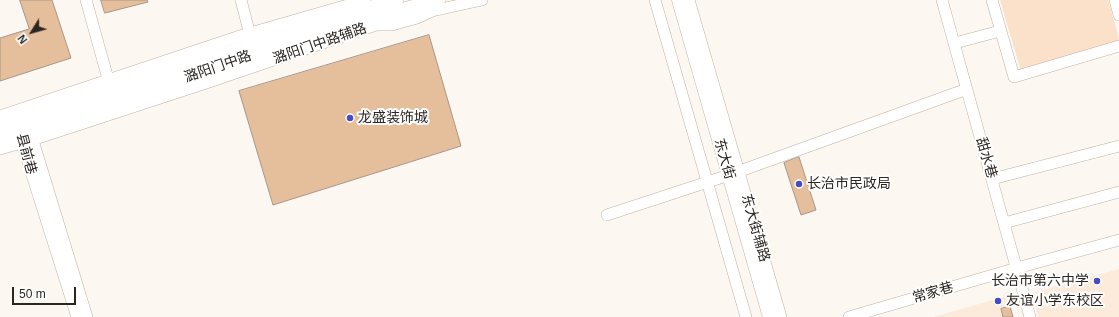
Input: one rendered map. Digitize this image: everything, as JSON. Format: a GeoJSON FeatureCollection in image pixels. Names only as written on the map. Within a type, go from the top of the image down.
{"type":"FeatureCollection","features":[{"type":"Feature","properties":{"kind":"main road","name":"潞阳门中路"},"geometry":{"type":"LineString","coordinates":[[0,139],[24,133],[111,91],[252,44],[396,0]]}},
{"type":"Feature","properties":{"kind":"main road","name":"潞阳门中路"},"geometry":{"type":"LineString","coordinates":[[252,44],[386,14],[438,0]]}},
{"type":"Feature","properties":{"kind":"main road","name":"东大街"},"geometry":{"type":"LineString","coordinates":[[671,0],[730,175],[762,317]]}},
{"type":"Feature","properties":{"kind":"main road","name":"东大街"},"geometry":{"type":"LineString","coordinates":[[679,0],[770,317]]}},
{"type":"Feature","properties":{"kind":"main road","name":"潞阳门中路"},"geometry":{"type":"LineString","coordinates":[[0,128],[24,133]]}},
{"type":"Feature","properties":{"kind":"street"},"geometry":{"type":"LineString","coordinates":[[0,116],[111,91],[86,0]]}},
{"type":"Feature","properties":{"kind":"street"},"geometry":{"type":"LineString","coordinates":[[241,0],[252,44]]}},
{"type":"Feature","properties":{"kind":"street","name":"潞阳门中路辅路"},"geometry":{"type":"LineString","coordinates":[[252,44],[365,0]]}},
{"type":"Feature","properties":{"kind":"street","name":"潞阳门中路辅路"},"geometry":{"type":"LineString","coordinates":[[0,149],[24,133],[217,79],[376,25],[392,25],[417,18],[432,11],[482,0]]}},
{"type":"Feature","properties":{"kind":"street"},"geometry":{"type":"LineString","coordinates":[[655,0],[746,317]]}},
{"type":"Feature","properties":{"kind":"street","name":"东大街辅路"},"geometry":{"type":"LineString","coordinates":[[689,0],[730,175],[781,317]]}},
{"type":"Feature","properties":{"kind":"street","name":"甜水巷"},"geometry":{"type":"LineString","coordinates":[[942,0],[1030,317]]}},
{"type":"Feature","properties":{"kind":"street"},"geometry":{"type":"LineString","coordinates":[[992,0],[1014,77],[1119,46]]}},
{"type":"Feature","properties":{"kind":"street"},"geometry":{"type":"LineString","coordinates":[[1115,0],[1119,15]]}},
{"type":"Feature","properties":{"kind":"street"},"geometry":{"type":"LineString","coordinates":[[954,43],[1000,31]]}},
{"type":"Feature","properties":{"kind":"street"},"geometry":{"type":"LineString","coordinates":[[607,215],[730,175],[967,89]]}},
{"type":"Feature","properties":{"kind":"street","name":"县前巷"},"geometry":{"type":"LineString","coordinates":[[24,133],[77,317]]}},
{"type":"Feature","properties":{"kind":"street","name":"县前巷"},"geometry":{"type":"LineString","coordinates":[[24,133],[87,317]]}},
{"type":"Feature","properties":{"kind":"street"},"geometry":{"type":"LineString","coordinates":[[992,179],[1119,146]]}},
{"type":"Feature","properties":{"kind":"street"},"geometry":{"type":"LineString","coordinates":[[1004,224],[1119,192]]}},
{"type":"Feature","properties":{"kind":"street","name":"常家巷"},"geometry":{"type":"LineString","coordinates":[[849,317],[1016,268],[1119,240]]}},
{"type":"Feature","properties":{"kind":"shaded area"},"geometry":{"type":"Polygon","coordinates":[[[1000,0],[1108,0],[1119,38],[1119,43],[1021,71],[1000,0]]]}},
{"type":"Feature","properties":{"kind":"shaded area","name":"长治市第六中学"},"geometry":{"type":"Polygon","coordinates":[[[1119,269],[1119,317],[1038,317],[1032,293],[1119,269]]]}},
{"type":"Feature","properties":{"kind":"shaded area","name":"友谊小学东校区"},"geometry":{"type":"Polygon","coordinates":[[[1007,296],[1013,317],[933,317],[1007,296]]]}},
{"type":"Feature","properties":{"kind":"building"},"geometry":{"type":"Polygon","coordinates":[[[20,0],[52,0],[71,58],[0,81],[0,38],[29,29],[20,0]]]}},
{"type":"Feature","properties":{"kind":"building"},"geometry":{"type":"Polygon","coordinates":[[[101,0],[147,0],[148,2],[105,13],[101,0]]]}},
{"type":"Feature","properties":{"kind":"building","name":"龙盛装饰城"},"geometry":{"type":"Polygon","coordinates":[[[429,35],[461,146],[273,205],[239,91],[429,35]]]}},
{"type":"Feature","properties":{"kind":"building","name":"长治市民政局"},"geometry":{"type":"Polygon","coordinates":[[[799,157],[816,210],[801,215],[784,163],[799,157]]]}},
{"type":"Feature","properties":{"kind":"building"},"geometry":{"type":"Polygon","coordinates":[[[1010,306],[1013,317],[1003,317],[1001,309],[1010,306]]]}},
{"type":"Feature","properties":{"kind":"place","name":"龙盛装饰城"},"geometry":{"type":"Point","coordinates":[350,118]}},
{"type":"Feature","properties":{"kind":"place","name":"长治市民政局"},"geometry":{"type":"Point","coordinates":[799,184]}},
{"type":"Feature","properties":{"kind":"place","name":"长治市第六中学"},"geometry":{"type":"Point","coordinates":[1097,281]}},
{"type":"Feature","properties":{"kind":"place","name":"友谊小学东校区"},"geometry":{"type":"Point","coordinates":[998,301]}}]}
